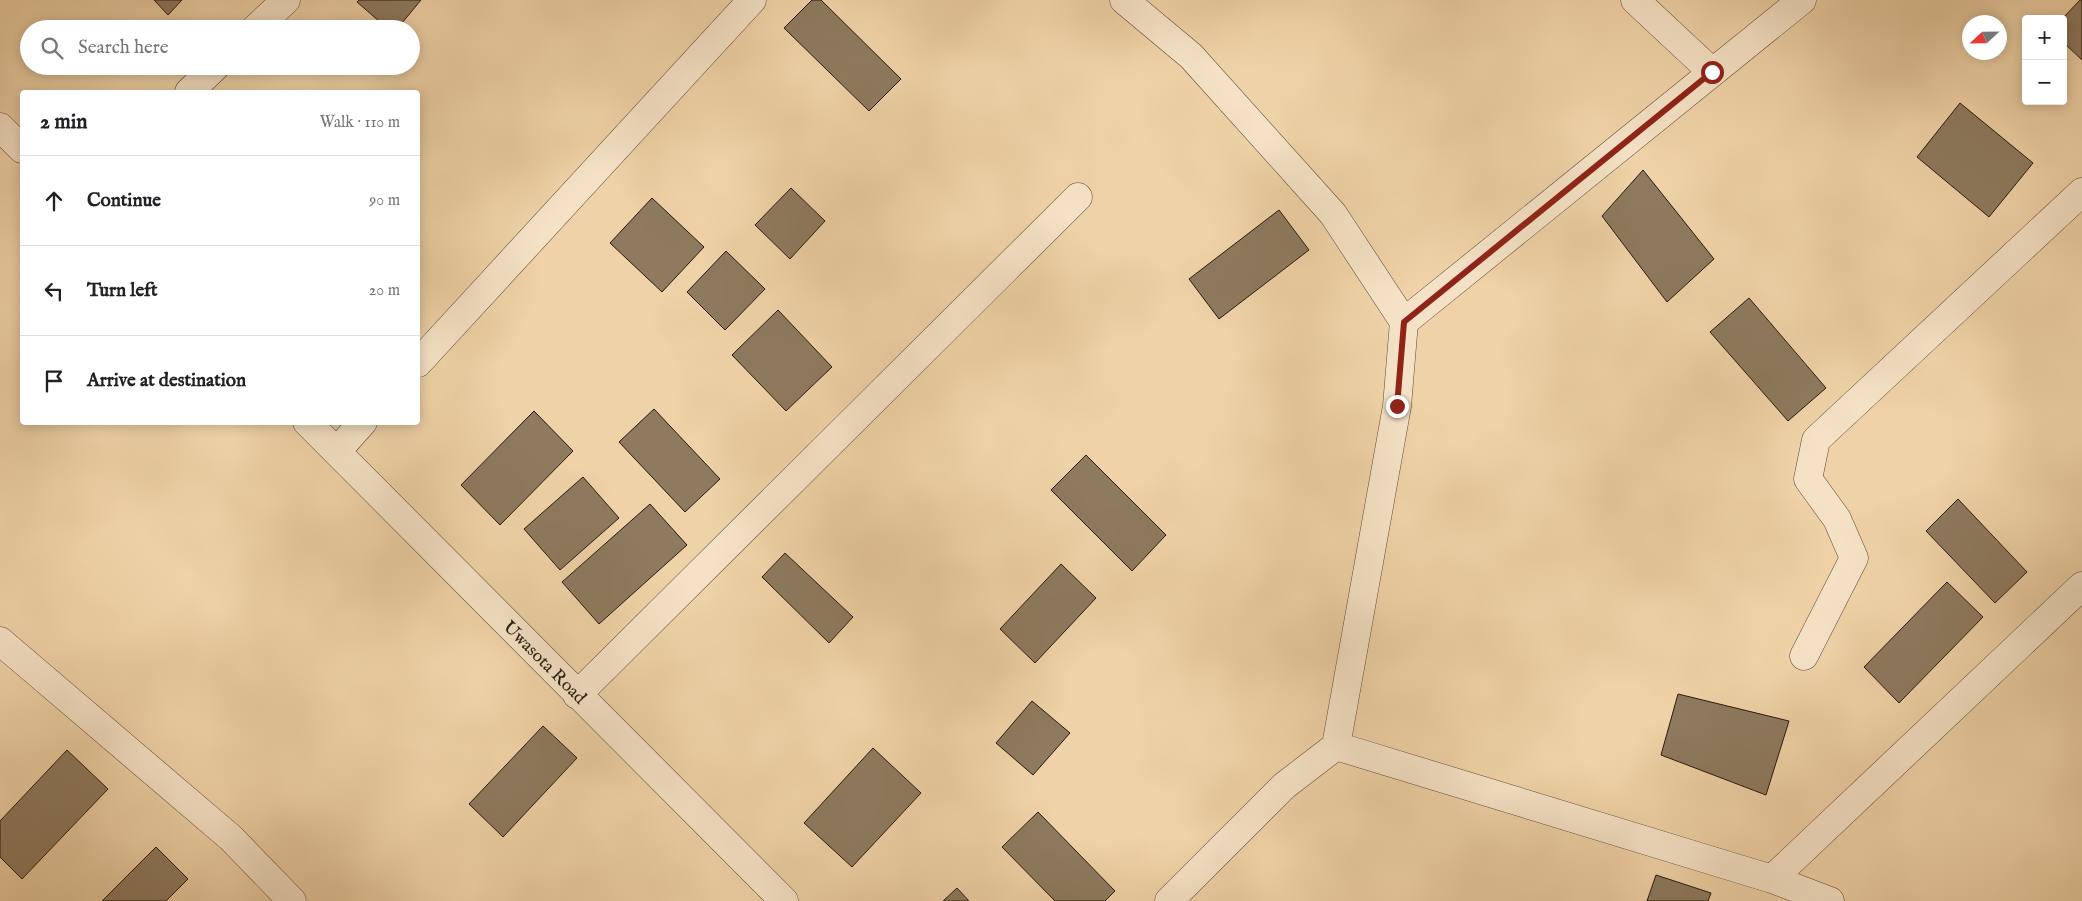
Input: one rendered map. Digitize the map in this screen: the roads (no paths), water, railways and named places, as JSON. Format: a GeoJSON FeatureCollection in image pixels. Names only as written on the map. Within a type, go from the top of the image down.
{"type":"FeatureCollection","features":[{"type":"Feature","properties":{"kind":"street"},"geometry":{"type":"LineString","coordinates":[[265,20],[286,0]]}},
{"type":"Feature","properties":{"kind":"street"},"geometry":{"type":"LineString","coordinates":[[420,361],[752,0]]}},
{"type":"Feature","properties":{"kind":"street"},"geometry":{"type":"LineString","coordinates":[[1124,0],[1191,56],[1333,214],[1404,322],[1397,406],[1336,746],[1284,786],[1169,901]]}},
{"type":"Feature","properties":{"kind":"street"},"geometry":{"type":"LineString","coordinates":[[1635,0],[1712,72]]}},
{"type":"Feature","properties":{"kind":"street"},"geometry":{"type":"LineString","coordinates":[[1404,322],[1802,0]]}},
{"type":"Feature","properties":{"kind":"street"},"geometry":{"type":"LineString","coordinates":[[190,90],[206,75]]}},
{"type":"Feature","properties":{"kind":"street"},"geometry":{"type":"LineString","coordinates":[[0,126],[20,147]]}},
{"type":"Feature","properties":{"kind":"street"},"geometry":{"type":"LineString","coordinates":[[1804,656],[1854,558],[1837,519],[1808,479],[1816,440],[2082,192]]}},
{"type":"Feature","properties":{"kind":"street"},"geometry":{"type":"LineString","coordinates":[[577,694],[1078,197]]}},
{"type":"Feature","properties":{"kind":"street","name":"Uwasota Road"},"geometry":{"type":"LineString","coordinates":[[310,425],[784,901]]}},
{"type":"Feature","properties":{"kind":"street"},"geometry":{"type":"LineString","coordinates":[[337,451],[360,425]]}},
{"type":"Feature","properties":{"kind":"street"},"geometry":{"type":"LineString","coordinates":[[1772,879],[2082,586]]}},
{"type":"Feature","properties":{"kind":"street"},"geometry":{"type":"LineString","coordinates":[[0,640],[231,838],[292,901]]}},
{"type":"Feature","properties":{"kind":"street"},"geometry":{"type":"LineString","coordinates":[[1336,746],[1772,879],[1830,901]]}}]}
